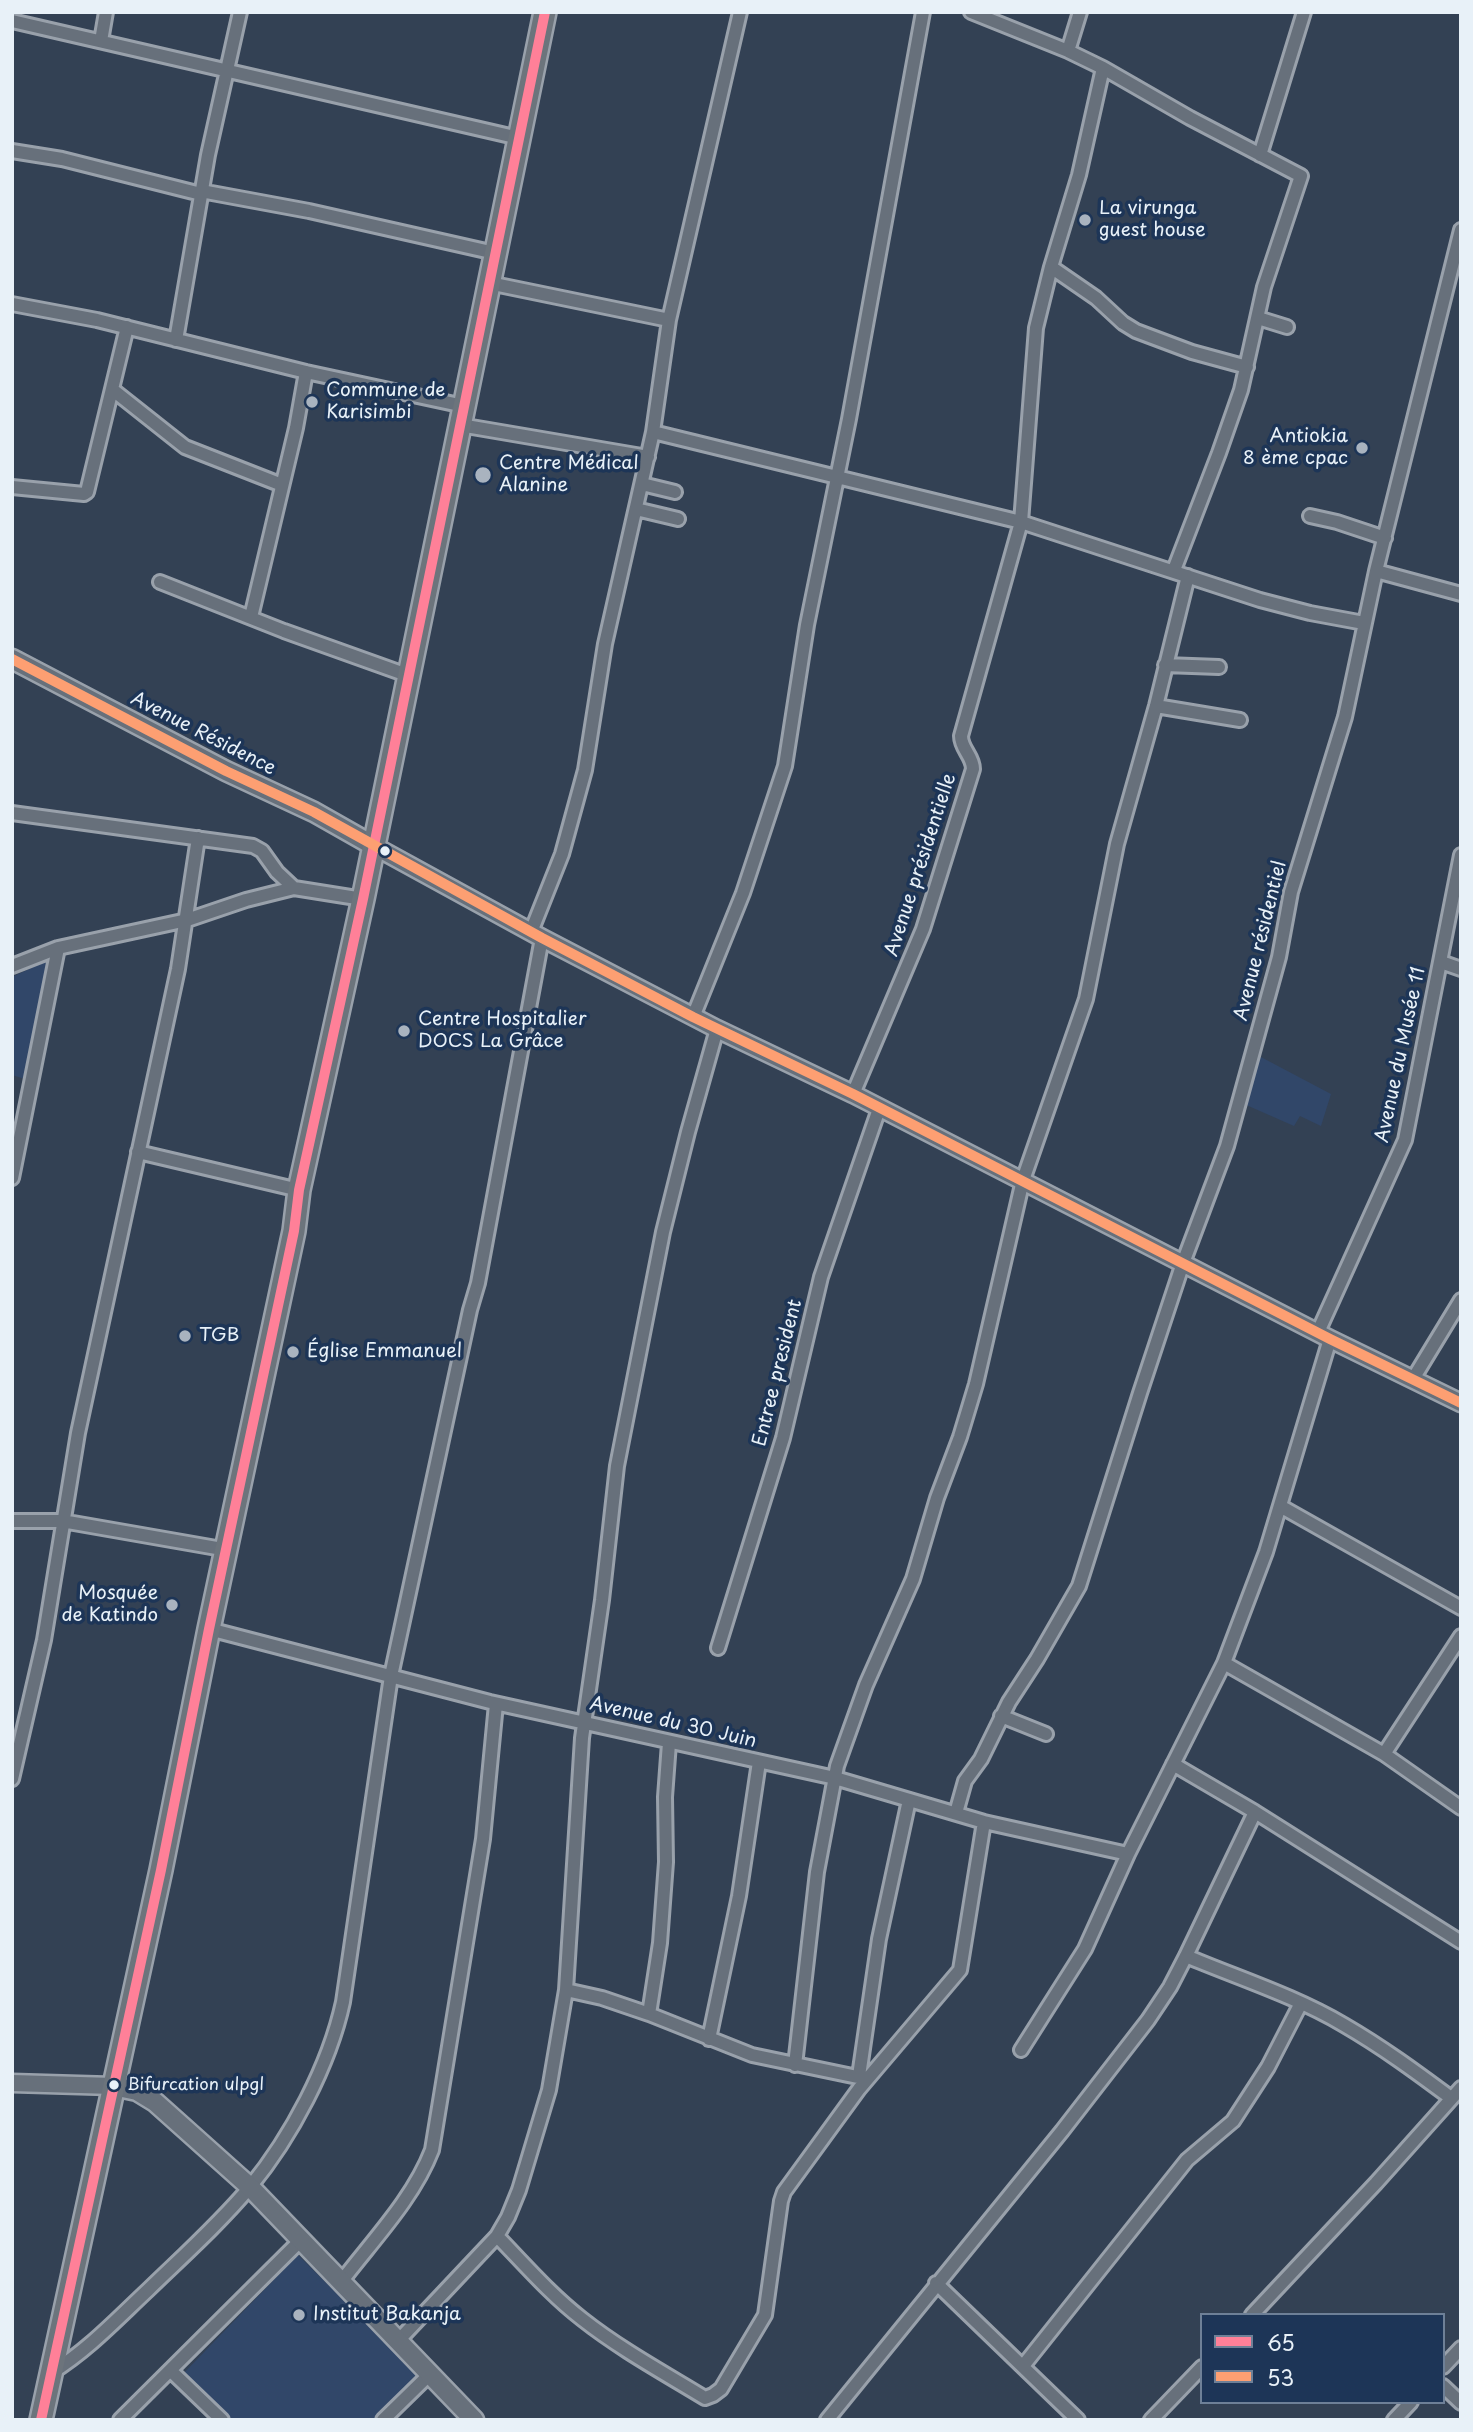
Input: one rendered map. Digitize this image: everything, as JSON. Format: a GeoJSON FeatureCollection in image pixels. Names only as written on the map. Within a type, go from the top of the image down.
{"type":"FeatureCollection","features":[{"type":"Feature","properties":{"kind":"highway"},"geometry":{"type":"LineString","coordinates":[[41,2420],[228,1550],[294,1231],[299,1190],[363,899],[545,12]]}},
{"type":"Feature","properties":{"kind":"main road","name":"Avenue Résidence"},"geometry":{"type":"LineString","coordinates":[[12,659],[226,771],[314,811],[374,846]]}},
{"type":"Feature","properties":{"kind":"main road"},"geometry":{"type":"LineString","coordinates":[[113,2086],[136,2091],[155,2102],[250,2187],[474,2420]]}},
{"type":"Feature","properties":{"kind":"street"},"geometry":{"type":"LineString","coordinates":[[102,41],[106,12]]}},
{"type":"Feature","properties":{"kind":"street"},"geometry":{"type":"LineString","coordinates":[[176,340],[201,193],[240,12]]}},
{"type":"Feature","properties":{"kind":"street"},"geometry":{"type":"LineString","coordinates":[[50,2373],[78,2357],[250,2187],[295,2118],[328,2057],[336,2034],[391,1676],[478,1283],[537,935],[578,797],[605,644],[653,432],[669,320],[740,12]]}},
{"type":"Feature","properties":{"kind":"street"},"geometry":{"type":"LineString","coordinates":[[693,1017],[743,893],[780,784],[791,739],[807,625],[890,203],[923,12]]}},
{"type":"Feature","properties":{"kind":"street"},"geometry":{"type":"LineString","coordinates":[[971,12],[1103,68],[1301,176],[1272,260],[1247,368],[1219,453],[1174,570]]}},
{"type":"Feature","properties":{"kind":"street"},"geometry":{"type":"LineString","coordinates":[[1068,51],[1080,12]]}},
{"type":"Feature","properties":{"kind":"street"},"geometry":{"type":"LineString","coordinates":[[1260,155],[1304,12]]}},
{"type":"Feature","properties":{"kind":"street"},"geometry":{"type":"LineString","coordinates":[[12,21],[519,138]]}},
{"type":"Feature","properties":{"kind":"street","name":"Avenue présidentielle"},"geometry":{"type":"LineString","coordinates":[[853,1094],[923,929],[974,765],[962,744],[961,736],[1021,522],[1036,328],[1079,175],[1103,68]]}},
{"type":"Feature","properties":{"kind":"street"},"geometry":{"type":"LineString","coordinates":[[12,151],[62,159],[201,193],[309,211],[495,253]]}},
{"type":"Feature","properties":{"kind":"street","name":"Avenue résidentiel"},"geometry":{"type":"LineString","coordinates":[[956,1813],[965,1781],[981,1759],[1001,1716],[1080,1586],[1183,1263],[1227,1146],[1279,957],[1291,892],[1345,717],[1376,571],[1460,232]]}},
{"type":"Feature","properties":{"kind":"street"},"geometry":{"type":"LineString","coordinates":[[1051,267],[1096,298],[1123,323],[1136,331],[1192,352],[1247,368]]}},
{"type":"Feature","properties":{"kind":"street"},"geometry":{"type":"LineString","coordinates":[[489,283],[669,320]]}},
{"type":"Feature","properties":{"kind":"street"},"geometry":{"type":"LineString","coordinates":[[12,304],[127,327],[462,415],[648,457]]}},
{"type":"Feature","properties":{"kind":"street"},"geometry":{"type":"LineString","coordinates":[[1258,318],[1287,327]]}},
{"type":"Feature","properties":{"kind":"street"},"geometry":{"type":"LineString","coordinates":[[12,487],[86,494],[127,327]]}},
{"type":"Feature","properties":{"kind":"street"},"geometry":{"type":"LineString","coordinates":[[251,617],[306,372]]}},
{"type":"Feature","properties":{"kind":"street"},"geometry":{"type":"LineString","coordinates":[[113,390],[185,447],[282,485]]}},
{"type":"Feature","properties":{"kind":"street"},"geometry":{"type":"LineString","coordinates":[[653,432],[1021,522],[1310,613],[1364,623]]}},
{"type":"Feature","properties":{"kind":"street"},"geometry":{"type":"LineString","coordinates":[[642,484],[675,492]]}},
{"type":"Feature","properties":{"kind":"street"},"geometry":{"type":"LineString","coordinates":[[636,509],[678,519]]}},
{"type":"Feature","properties":{"kind":"street"},"geometry":{"type":"LineString","coordinates":[[1310,516],[1385,538]]}},
{"type":"Feature","properties":{"kind":"street"},"geometry":{"type":"LineString","coordinates":[[1376,571],[1461,594]]}},
{"type":"Feature","properties":{"kind":"street"},"geometry":{"type":"LineString","coordinates":[[795,2065],[817,1872],[843,1747],[866,1685],[913,1579],[976,1384],[1023,1180],[1086,999],[1117,844],[1156,706],[1188,576]]}},
{"type":"Feature","properties":{"kind":"street"},"geometry":{"type":"LineString","coordinates":[[160,582],[407,676]]}},
{"type":"Feature","properties":{"kind":"street"},"geometry":{"type":"LineString","coordinates":[[1165,665],[1219,667]]}},
{"type":"Feature","properties":{"kind":"street"},"geometry":{"type":"LineString","coordinates":[[1156,706],[1240,720]]}},
{"type":"Feature","properties":{"kind":"street"},"geometry":{"type":"LineString","coordinates":[[12,813],[253,846],[262,851],[277,872],[294,888]]}},
{"type":"Feature","properties":{"kind":"street"},"geometry":{"type":"LineString","coordinates":[[12,1779],[44,1640],[78,1433],[166,1028],[187,920],[198,838]]}},
{"type":"Feature","properties":{"kind":"street"},"geometry":{"type":"LineString","coordinates":[[374,846],[693,1017],[853,1094],[1461,1403]]}},
{"type":"Feature","properties":{"kind":"street","name":"Avenue du Musée 11"},"geometry":{"type":"LineString","coordinates":[[1021,2050],[1081,1956],[1128,1854],[1224,1662],[1266,1552],[1324,1335],[1405,1140],[1460,864]]}},
{"type":"Feature","properties":{"kind":"street"},"geometry":{"type":"LineString","coordinates":[[12,966],[58,948],[187,920],[246,900],[294,888],[363,899]]}},
{"type":"Feature","properties":{"kind":"street"},"geometry":{"type":"LineString","coordinates":[[12,1178],[58,948]]}},
{"type":"Feature","properties":{"kind":"street"},"geometry":{"type":"LineString","coordinates":[[1441,962],[1461,969]]}},
{"type":"Feature","properties":{"kind":"street"},"geometry":{"type":"LineString","coordinates":[[398,2341],[497,2236],[519,2190],[549,2090],[566,1990],[583,1723],[603,1600],[617,1466],[663,1231],[717,1029]]}},
{"type":"Feature","properties":{"kind":"street","name":"Entree president"},"geometry":{"type":"LineString","coordinates":[[718,1648],[783,1438],[821,1277],[880,1109]]}},
{"type":"Feature","properties":{"kind":"street"},"geometry":{"type":"LineString","coordinates":[[138,1152],[299,1190]]}},
{"type":"Feature","properties":{"kind":"street"},"geometry":{"type":"LineString","coordinates":[[1413,1379],[1461,1300]]}},
{"type":"Feature","properties":{"kind":"street"},"geometry":{"type":"LineString","coordinates":[[1280,1506],[1461,1608]]}},
{"type":"Feature","properties":{"kind":"street"},"geometry":{"type":"LineString","coordinates":[[12,1521],[62,1521],[228,1550]]}},
{"type":"Feature","properties":{"kind":"street","name":"Avenue du 30 Juin"},"geometry":{"type":"LineString","coordinates":[[209,1629],[496,1704],[835,1778],[984,1822],[1128,1854]]}},
{"type":"Feature","properties":{"kind":"street"},"geometry":{"type":"LineString","coordinates":[[1384,1754],[1461,1636]]}},
{"type":"Feature","properties":{"kind":"street"},"geometry":{"type":"LineString","coordinates":[[1224,1662],[1384,1754],[1461,1808]]}},
{"type":"Feature","properties":{"kind":"street"},"geometry":{"type":"LineString","coordinates":[[341,2282],[406,2198],[424,2170],[432,2150],[483,1839],[496,1704]]}},
{"type":"Feature","properties":{"kind":"street"},"geometry":{"type":"LineString","coordinates":[[1001,1716],[1046,1734]]}},
{"type":"Feature","properties":{"kind":"street"},"geometry":{"type":"LineString","coordinates":[[649,2014],[661,1929],[666,1862],[665,1797],[669,1743]]}},
{"type":"Feature","properties":{"kind":"street"},"geometry":{"type":"LineString","coordinates":[[709,2039],[739,1895],[760,1762]]}},
{"type":"Feature","properties":{"kind":"street"},"geometry":{"type":"LineString","coordinates":[[1173,1764],[1255,1812],[1461,1942]]}},
{"type":"Feature","properties":{"kind":"street"},"geometry":{"type":"LineString","coordinates":[[863,2078],[879,1939],[909,1800]]}},
{"type":"Feature","properties":{"kind":"street"},"geometry":{"type":"LineString","coordinates":[[827,2420],[1124,2053],[1170,1987],[1255,1812]]}},
{"type":"Feature","properties":{"kind":"street"},"geometry":{"type":"LineString","coordinates":[[497,2236],[559,2300],[584,2321],[705,2398],[721,2389],[765,2315],[781,2202],[785,2192],[863,2078],[960,1970],[984,1822]]}},
{"type":"Feature","properties":{"kind":"street"},"geometry":{"type":"LineString","coordinates":[[1186,1956],[1301,2003],[1342,2024],[1456,2093],[1254,2313]]}},
{"type":"Feature","properties":{"kind":"street"},"geometry":{"type":"LineString","coordinates":[[566,1990],[649,2014],[752,2055],[863,2078]]}},
{"type":"Feature","properties":{"kind":"street"},"geometry":{"type":"LineString","coordinates":[[1023,2366],[1187,2160],[1233,2121],[1268,2067],[1301,2003]]}},
{"type":"Feature","properties":{"kind":"street"},"geometry":{"type":"LineString","coordinates":[[12,2083],[113,2086]]}},
{"type":"Feature","properties":{"kind":"street"},"geometry":{"type":"LineString","coordinates":[[120,2420],[300,2241]]}},
{"type":"Feature","properties":{"kind":"street"},"geometry":{"type":"LineString","coordinates":[[936,2283],[1078,2420]]}},
{"type":"Feature","properties":{"kind":"street"},"geometry":{"type":"LineString","coordinates":[[1445,2365],[1461,2348]]}},
{"type":"Feature","properties":{"kind":"street"},"geometry":{"type":"LineString","coordinates":[[1151,2420],[1200,2369]]}},
{"type":"Feature","properties":{"kind":"street"},"geometry":{"type":"LineString","coordinates":[[171,2371],[222,2420]]}},
{"type":"Feature","properties":{"kind":"street"},"geometry":{"type":"LineString","coordinates":[[383,2420],[430,2374]]}},
{"type":"Feature","properties":{"kind":"street"},"geometry":{"type":"LineString","coordinates":[[1445,2388],[1461,2403]]}},
{"type":"Feature","properties":{"kind":"street"},"geometry":{"type":"LineString","coordinates":[[1395,2420],[1409,2404]]}},
{"type":"Feature","properties":{"kind":"shaded area"},"geometry":{"type":"Polygon","coordinates":[[[53,958],[28,1080],[12,1075],[12,977],[53,958]]]}},
{"type":"Feature","properties":{"kind":"shaded area"},"geometry":{"type":"Polygon","coordinates":[[[1259,1056],[1331,1094],[1321,1126],[1300,1116],[1294,1126],[1244,1104],[1259,1056]]]}},
{"type":"Feature","properties":{"kind":"shaded area","name":"Institut Bakanja"},"geometry":{"type":"Polygon","coordinates":[[[298,2255],[418,2374],[373,2420],[226,2420],[181,2376],[298,2255]]]}},
{"type":"Feature","properties":{"kind":"transit line","name":"65"},"geometry":{"type":"LineString","coordinates":[[41,2420],[161,1870],[209,1629],[294,1231],[299,1190],[363,899],[545,12]]}},
{"type":"Feature","properties":{"kind":"transit line","name":"53"},"geometry":{"type":"LineString","coordinates":[[12,659],[226,771],[314,812],[542,938],[693,1017],[853,1094],[1330,1339],[1461,1403]]}},
{"type":"Feature","properties":{"kind":"place","name":"La virunga guest house"},"geometry":{"type":"Point","coordinates":[1085,220]}},
{"type":"Feature","properties":{"kind":"place","name":"Commune de Karisimbi"},"geometry":{"type":"Point","coordinates":[312,402]}},
{"type":"Feature","properties":{"kind":"place","name":"Antiokia 8 ème cpac"},"geometry":{"type":"Point","coordinates":[1362,448]}},
{"type":"Feature","properties":{"kind":"place","name":"Centre Médical Alanine"},"geometry":{"type":"Point","coordinates":[483,475]}},
{"type":"Feature","properties":{"kind":"place","name":"Centre Hospitalier DOCS La Grâce"},"geometry":{"type":"Point","coordinates":[404,1031]}},
{"type":"Feature","properties":{"kind":"place","name":"TGB"},"geometry":{"type":"Point","coordinates":[185,1336]}},
{"type":"Feature","properties":{"kind":"place","name":"Église Emmanuel"},"geometry":{"type":"Point","coordinates":[293,1352]}},
{"type":"Feature","properties":{"kind":"place","name":"Mosquée de Katindo"},"geometry":{"type":"Point","coordinates":[172,1605]}},
{"type":"Feature","properties":{"kind":"place","name":"Bifurcation ulpgl"},"geometry":{"type":"Point","coordinates":[114,2085]}},
{"type":"Feature","properties":{"kind":"place","name":"Institut Bakanja"},"geometry":{"type":"Point","coordinates":[299,2315]}}]}
